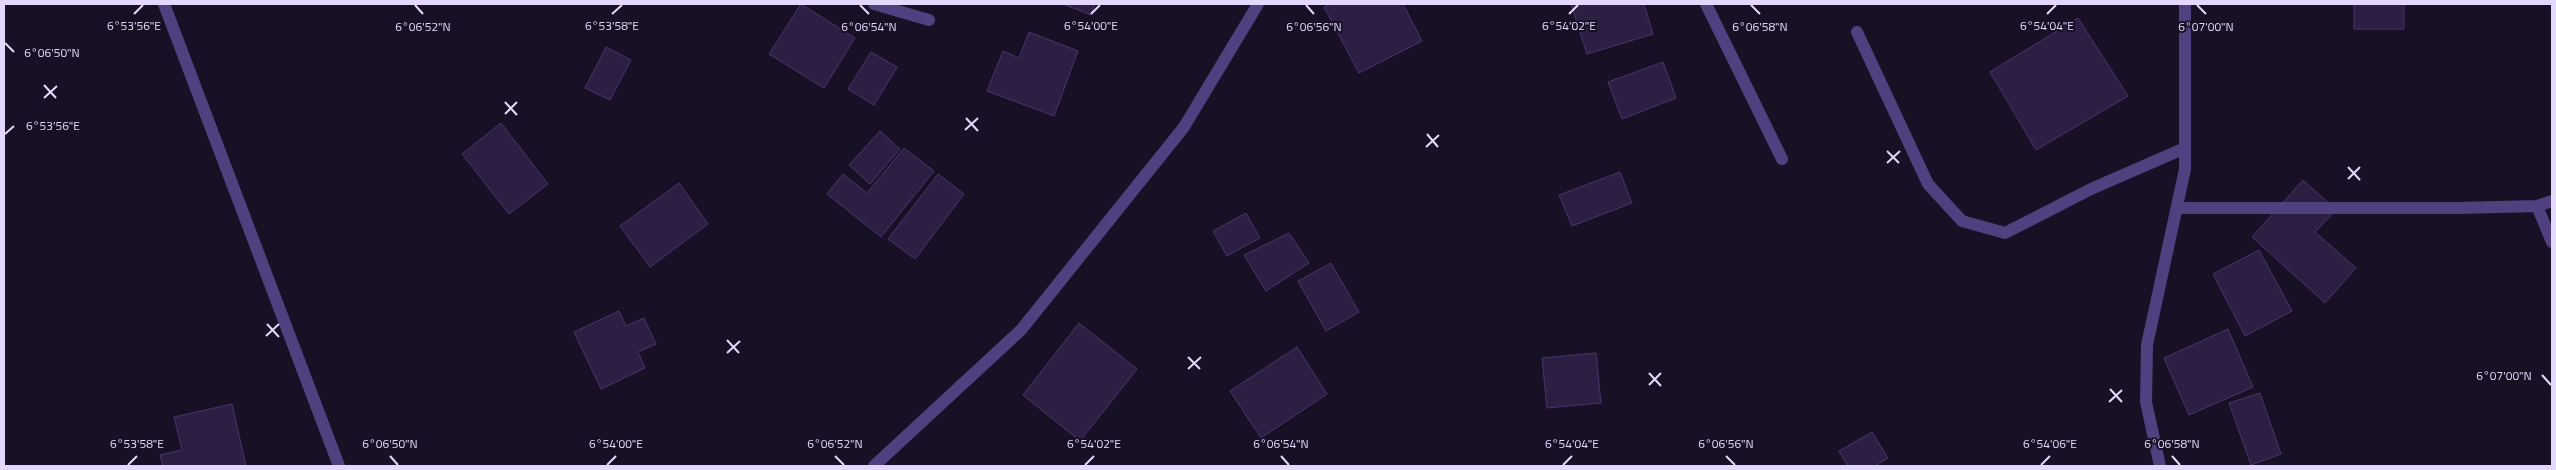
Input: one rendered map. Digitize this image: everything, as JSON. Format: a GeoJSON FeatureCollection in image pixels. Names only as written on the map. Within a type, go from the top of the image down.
{"type":"FeatureCollection","features":[{"type":"Feature","properties":{"kind":"street"},"geometry":{"type":"LineString","coordinates":[[164,4],[340,466]]}},
{"type":"Feature","properties":{"kind":"street"},"geometry":{"type":"LineString","coordinates":[[874,4],[929,20]]}},
{"type":"Feature","properties":{"kind":"street"},"geometry":{"type":"LineString","coordinates":[[874,466],[1021,330],[1184,126],[1258,4]]}},
{"type":"Feature","properties":{"kind":"street"},"geometry":{"type":"LineString","coordinates":[[1706,4],[1782,159]]}},
{"type":"Feature","properties":{"kind":"street"},"geometry":{"type":"LineString","coordinates":[[2160,466],[2146,402],[2147,345],[2186,169],[2185,4]]}},
{"type":"Feature","properties":{"kind":"street"},"geometry":{"type":"LineString","coordinates":[[1857,32],[1928,184],[1962,220],[2005,233],[2090,189],[2185,148]]}},
{"type":"Feature","properties":{"kind":"street"},"geometry":{"type":"LineString","coordinates":[[2177,208],[2458,208],[2538,206],[2552,202]]}},
{"type":"Feature","properties":{"kind":"street"},"geometry":{"type":"LineString","coordinates":[[2538,206],[2552,242]]}},
{"type":"Feature","properties":{"kind":"building"},"geometry":{"type":"Polygon","coordinates":[[[801,4],[855,38],[824,88],[769,54],[801,4]]]}},
{"type":"Feature","properties":{"kind":"building"},"geometry":{"type":"Polygon","coordinates":[[[1063,4],[1095,4],[1091,15],[1063,4]]]}},
{"type":"Feature","properties":{"kind":"building"},"geometry":{"type":"Polygon","coordinates":[[[1330,4],[1403,4],[1422,41],[1359,73],[1324,7],[1330,4]]]}},
{"type":"Feature","properties":{"kind":"building"},"geometry":{"type":"Polygon","coordinates":[[[1571,4],[1644,4],[1653,34],[1587,54],[1571,4]]]}},
{"type":"Feature","properties":{"kind":"building"},"geometry":{"type":"Polygon","coordinates":[[[2354,4],[2404,4],[2404,29],[2354,29],[2354,4]]]}},
{"type":"Feature","properties":{"kind":"building"},"geometry":{"type":"Polygon","coordinates":[[[2078,18],[2128,96],[2036,150],[1990,72],[2078,18]]]}},
{"type":"Feature","properties":{"kind":"building"},"geometry":{"type":"Polygon","coordinates":[[[1029,32],[1078,51],[1054,116],[987,91],[1003,51],[1019,58],[1029,32]]]}},
{"type":"Feature","properties":{"kind":"building"},"geometry":{"type":"Polygon","coordinates":[[[606,47],[631,60],[610,100],[585,88],[606,47]]]}},
{"type":"Feature","properties":{"kind":"building"},"geometry":{"type":"Polygon","coordinates":[[[871,52],[897,67],[874,105],[848,89],[871,52]]]}},
{"type":"Feature","properties":{"kind":"building"},"geometry":{"type":"Polygon","coordinates":[[[1663,62],[1676,98],[1622,119],[1608,82],[1663,62]]]}},
{"type":"Feature","properties":{"kind":"building"},"geometry":{"type":"Polygon","coordinates":[[[501,123],[548,184],[509,214],[462,154],[501,123]]]}},
{"type":"Feature","properties":{"kind":"building"},"geometry":{"type":"Polygon","coordinates":[[[880,131],[900,149],[870,184],[849,165],[880,131]]]}},
{"type":"Feature","properties":{"kind":"building"},"geometry":{"type":"Polygon","coordinates":[[[904,148],[934,171],[881,237],[827,194],[843,174],[867,193],[904,148]]]}},
{"type":"Feature","properties":{"kind":"building"},"geometry":{"type":"Polygon","coordinates":[[[1620,172],[1632,203],[1572,226],[1559,195],[1620,172]]]}},
{"type":"Feature","properties":{"kind":"building"},"geometry":{"type":"Polygon","coordinates":[[[938,174],[964,194],[915,259],[888,239],[938,174]]]}},
{"type":"Feature","properties":{"kind":"building"},"geometry":{"type":"Polygon","coordinates":[[[2303,180],[2336,210],[2315,232],[2356,268],[2325,303],[2252,237],[2303,180]]]}},
{"type":"Feature","properties":{"kind":"building"},"geometry":{"type":"Polygon","coordinates":[[[679,183],[708,224],[650,267],[620,226],[679,183]]]}},
{"type":"Feature","properties":{"kind":"building"},"geometry":{"type":"Polygon","coordinates":[[[1246,213],[1260,238],[1227,256],[1213,231],[1246,213]]]}},
{"type":"Feature","properties":{"kind":"building"},"geometry":{"type":"Polygon","coordinates":[[[1289,233],[1309,263],[1266,291],[1244,255],[1289,233]]]}},
{"type":"Feature","properties":{"kind":"building"},"geometry":{"type":"Polygon","coordinates":[[[2259,250],[2292,311],[2245,336],[2213,274],[2259,250]]]}},
{"type":"Feature","properties":{"kind":"building"},"geometry":{"type":"Polygon","coordinates":[[[1331,263],[1359,312],[1326,331],[1298,281],[1331,263]]]}},
{"type":"Feature","properties":{"kind":"building"},"geometry":{"type":"Polygon","coordinates":[[[619,311],[626,326],[644,318],[656,344],[638,352],[645,368],[601,389],[574,332],[619,311]]]}},
{"type":"Feature","properties":{"kind":"building"},"geometry":{"type":"Polygon","coordinates":[[[1079,323],[1137,369],[1080,441],[1023,395],[1079,323]]]}},
{"type":"Feature","properties":{"kind":"building"},"geometry":{"type":"Polygon","coordinates":[[[2228,329],[2253,387],[2189,415],[2164,358],[2228,329]]]}},
{"type":"Feature","properties":{"kind":"building"},"geometry":{"type":"Polygon","coordinates":[[[1297,347],[1327,394],[1261,438],[1230,391],[1297,347]]]}},
{"type":"Feature","properties":{"kind":"building"},"geometry":{"type":"Polygon","coordinates":[[[1596,353],[1601,403],[1547,408],[1542,358],[1596,353]]]}},
{"type":"Feature","properties":{"kind":"building"},"geometry":{"type":"Polygon","coordinates":[[[2260,393],[2281,454],[2251,465],[2229,403],[2260,393]]]}},
{"type":"Feature","properties":{"kind":"building"},"geometry":{"type":"Polygon","coordinates":[[[232,404],[246,466],[163,466],[160,455],[182,450],[174,417],[232,404]]]}},
{"type":"Feature","properties":{"kind":"building"},"geometry":{"type":"Polygon","coordinates":[[[1872,432],[1888,458],[1875,466],[1848,466],[1839,451],[1872,432]]]}}]}
